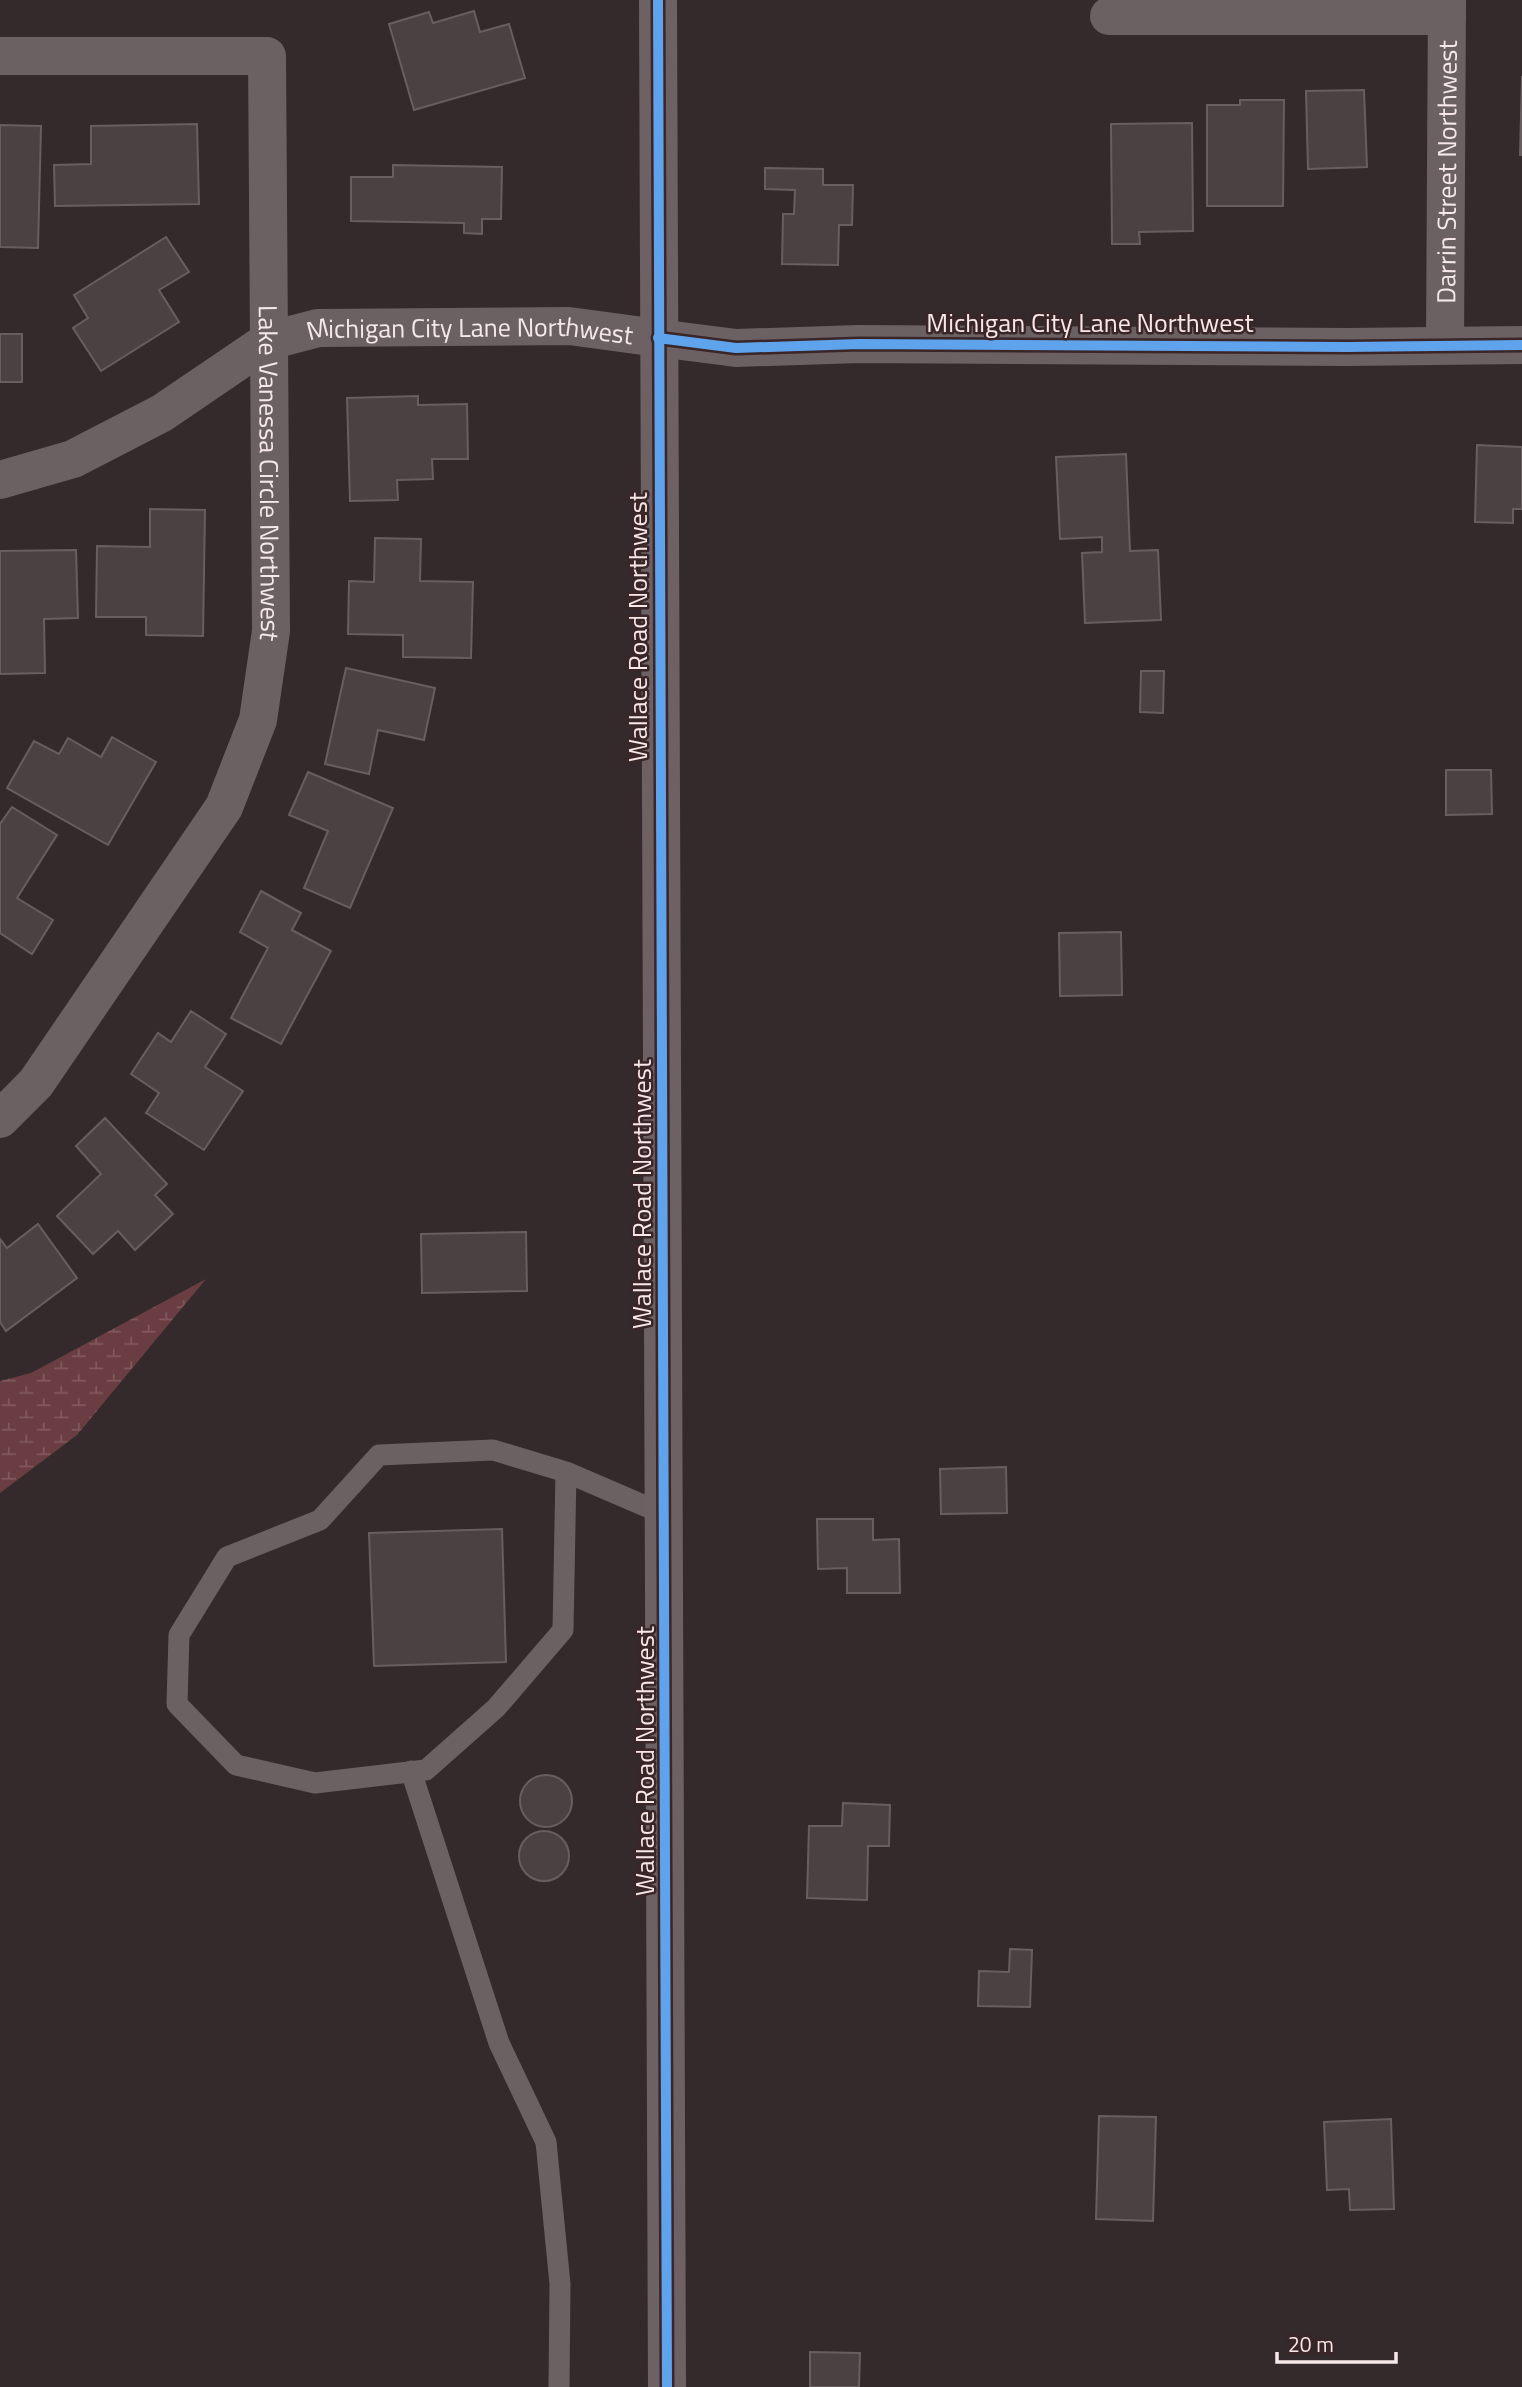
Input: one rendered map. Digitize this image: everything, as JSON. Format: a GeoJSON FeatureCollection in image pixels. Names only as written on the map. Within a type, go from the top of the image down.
{"type":"FeatureCollection","features":[{"type":"Feature","properties":{"kind":"main road","name":"Wallace Road Northwest"},"geometry":{"type":"LineString","coordinates":[[658,0],[666,1515],[667,2387]]}},
{"type":"Feature","properties":{"kind":"street"},"geometry":{"type":"LineString","coordinates":[[1106,8],[1447,8]]}},
{"type":"Feature","properties":{"kind":"street","name":"Darrin Street Northwest"},"geometry":{"type":"LineString","coordinates":[[1445,344],[1447,8]]}},
{"type":"Feature","properties":{"kind":"street","name":"Lake Vanessa Circle Northwest"},"geometry":{"type":"LineString","coordinates":[[0,57],[267,56],[271,631],[258,720],[224,807],[36,1083],[0,1119]]}},
{"type":"Feature","properties":{"kind":"street","name":"Michigan City Lane Northwest"},"geometry":{"type":"LineString","coordinates":[[0,480],[73,459],[162,413],[268,341],[318,328],[569,326],[736,348],[859,344],[1347,347],[1522,345]]}},
{"type":"Feature","properties":{"kind":"lane"},"geometry":{"type":"LineString","coordinates":[[566,1472],[563,1630],[496,1708],[426,1770],[315,1783],[236,1765],[177,1704],[179,1635],[227,1557],[320,1520],[379,1455],[494,1450],[566,1472],[666,1515]]}},
{"type":"Feature","properties":{"kind":"lane"},"geometry":{"type":"LineString","coordinates":[[411,1771],[499,2042],[546,2142],[561,2284],[559,2387]]}},
{"type":"Feature","properties":{"kind":"green space"},"geometry":{"type":"Polygon","coordinates":[[[206,1279],[77,1435],[0,1493],[0,1381],[31,1373],[206,1279]]]}},
{"type":"Feature","properties":{"kind":"building"},"geometry":{"type":"Polygon","coordinates":[[[474,11],[480,32],[509,24],[525,78],[414,110],[389,24],[429,12],[433,23],[474,11]]]}},
{"type":"Feature","properties":{"kind":"building"},"geometry":{"type":"Polygon","coordinates":[[[1522,76],[1522,155],[1520,155],[1522,76]]]}},
{"type":"Feature","properties":{"kind":"building"},"geometry":{"type":"Polygon","coordinates":[[[1364,90],[1367,167],[1308,169],[1306,91],[1364,90]]]}},
{"type":"Feature","properties":{"kind":"building"},"geometry":{"type":"Polygon","coordinates":[[[1240,100],[1284,100],[1283,206],[1207,206],[1207,105],[1240,105],[1240,100]]]}},
{"type":"Feature","properties":{"kind":"building"},"geometry":{"type":"Polygon","coordinates":[[[1192,123],[1193,231],[1139,232],[1140,244],[1112,244],[1111,124],[1192,123]]]}},
{"type":"Feature","properties":{"kind":"building"},"geometry":{"type":"Polygon","coordinates":[[[197,124],[199,204],[55,206],[54,165],[91,164],[91,126],[197,124]]]}},
{"type":"Feature","properties":{"kind":"building"},"geometry":{"type":"Polygon","coordinates":[[[0,125],[41,126],[38,248],[0,247],[0,125]]]}},
{"type":"Feature","properties":{"kind":"building"},"geometry":{"type":"Polygon","coordinates":[[[393,165],[502,167],[501,219],[482,219],[482,234],[464,233],[464,223],[351,221],[351,177],[393,177],[393,165]]]}},
{"type":"Feature","properties":{"kind":"building"},"geometry":{"type":"Polygon","coordinates":[[[765,168],[823,169],[823,185],[853,185],[852,225],[839,225],[838,265],[782,264],[783,214],[794,214],[795,190],[765,189],[765,168]]]}},
{"type":"Feature","properties":{"kind":"building"},"geometry":{"type":"Polygon","coordinates":[[[166,237],[189,272],[159,290],[179,322],[101,371],[73,328],[88,318],[74,295],[166,237]]]}},
{"type":"Feature","properties":{"kind":"building"},"geometry":{"type":"Polygon","coordinates":[[[0,334],[22,334],[22,382],[0,382],[0,334]]]}},
{"type":"Feature","properties":{"kind":"building"},"geometry":{"type":"Polygon","coordinates":[[[418,396],[418,405],[467,404],[468,459],[432,459],[433,479],[397,480],[398,500],[350,501],[347,398],[418,396]]]}},
{"type":"Feature","properties":{"kind":"building"},"geometry":{"type":"Polygon","coordinates":[[[1477,445],[1522,447],[1522,509],[1513,509],[1513,523],[1475,522],[1477,445]]]}},
{"type":"Feature","properties":{"kind":"building"},"geometry":{"type":"Polygon","coordinates":[[[1126,454],[1130,551],[1158,550],[1161,620],[1085,623],[1082,553],[1102,552],[1102,537],[1060,539],[1056,457],[1126,454]]]}},
{"type":"Feature","properties":{"kind":"building"},"geometry":{"type":"Polygon","coordinates":[[[150,509],[205,510],[203,636],[146,635],[146,617],[96,617],[97,546],[150,547],[150,509]]]}},
{"type":"Feature","properties":{"kind":"building"},"geometry":{"type":"Polygon","coordinates":[[[375,538],[421,539],[420,581],[473,582],[471,658],[403,657],[403,635],[348,634],[349,581],[374,582],[375,538]]]}},
{"type":"Feature","properties":{"kind":"building"},"geometry":{"type":"Polygon","coordinates":[[[76,550],[78,618],[44,619],[45,673],[0,674],[0,551],[76,550]]]}},
{"type":"Feature","properties":{"kind":"building"},"geometry":{"type":"Polygon","coordinates":[[[346,668],[435,688],[424,740],[378,730],[369,774],[325,764],[346,668]]]}},
{"type":"Feature","properties":{"kind":"building"},"geometry":{"type":"Polygon","coordinates":[[[1141,671],[1164,671],[1163,713],[1140,712],[1141,671]]]}},
{"type":"Feature","properties":{"kind":"building"},"geometry":{"type":"Polygon","coordinates":[[[112,737],[156,762],[108,845],[7,788],[34,741],[59,754],[68,738],[101,757],[112,737]]]}},
{"type":"Feature","properties":{"kind":"building"},"geometry":{"type":"Polygon","coordinates":[[[1446,770],[1491,770],[1492,814],[1446,815],[1446,770]]]}},
{"type":"Feature","properties":{"kind":"building"},"geometry":{"type":"Polygon","coordinates":[[[308,772],[393,808],[350,908],[304,888],[328,831],[289,815],[308,772]]]}},
{"type":"Feature","properties":{"kind":"building"},"geometry":{"type":"Polygon","coordinates":[[[12,807],[57,835],[17,898],[53,920],[32,954],[0,933],[0,824],[12,807]]]}},
{"type":"Feature","properties":{"kind":"building"},"geometry":{"type":"Polygon","coordinates":[[[261,891],[301,913],[292,930],[331,951],[281,1044],[231,1018],[268,948],[240,932],[261,891]]]}},
{"type":"Feature","properties":{"kind":"building"},"geometry":{"type":"Polygon","coordinates":[[[1121,932],[1122,995],[1060,996],[1059,933],[1121,932]]]}},
{"type":"Feature","properties":{"kind":"building"},"geometry":{"type":"Polygon","coordinates":[[[191,1011],[226,1034],[205,1067],[243,1091],[204,1150],[146,1113],[159,1093],[131,1074],[158,1033],[171,1042],[191,1011]]]}},
{"type":"Feature","properties":{"kind":"building"},"geometry":{"type":"Polygon","coordinates":[[[105,1118],[167,1184],[155,1195],[173,1214],[135,1250],[118,1231],[93,1254],[57,1216],[101,1174],[76,1146],[105,1118]]]}},
{"type":"Feature","properties":{"kind":"building"},"geometry":{"type":"Polygon","coordinates":[[[38,1224],[77,1278],[6,1331],[0,1322],[0,1239],[7,1248],[38,1224]]]}},
{"type":"Feature","properties":{"kind":"building"},"geometry":{"type":"Polygon","coordinates":[[[526,1232],[527,1291],[422,1293],[421,1234],[526,1232]]]}},
{"type":"Feature","properties":{"kind":"building"},"geometry":{"type":"Polygon","coordinates":[[[1006,1467],[1007,1513],[941,1514],[940,1469],[1006,1467]]]}},
{"type":"Feature","properties":{"kind":"building"},"geometry":{"type":"Polygon","coordinates":[[[817,1519],[873,1519],[873,1540],[899,1539],[900,1593],[847,1593],[847,1568],[818,1569],[817,1519]]]}},
{"type":"Feature","properties":{"kind":"building"},"geometry":{"type":"Polygon","coordinates":[[[502,1529],[506,1662],[374,1666],[369,1533],[502,1529]]]}},
{"type":"Feature","properties":{"kind":"building"},"geometry":{"type":"Polygon","coordinates":[[[546,1775],[565,1782],[572,1801],[565,1820],[546,1827],[527,1820],[520,1801],[527,1782],[546,1775]]]}},
{"type":"Feature","properties":{"kind":"building"},"geometry":{"type":"Polygon","coordinates":[[[843,1803],[890,1805],[889,1846],[868,1846],[867,1900],[807,1898],[809,1826],[842,1826],[843,1803]]]}},
{"type":"Feature","properties":{"kind":"building"},"geometry":{"type":"Polygon","coordinates":[[[534,1832],[554,1832],[568,1846],[568,1866],[554,1880],[534,1880],[520,1866],[520,1846],[534,1832]]]}},
{"type":"Feature","properties":{"kind":"building"},"geometry":{"type":"Polygon","coordinates":[[[1010,1949],[1032,1950],[1030,2007],[978,2006],[979,1971],[1009,1972],[1010,1949]]]}},
{"type":"Feature","properties":{"kind":"building"},"geometry":{"type":"Polygon","coordinates":[[[1099,2116],[1156,2117],[1153,2221],[1096,2219],[1099,2116]]]}},
{"type":"Feature","properties":{"kind":"building"},"geometry":{"type":"Polygon","coordinates":[[[1391,2119],[1394,2209],[1350,2210],[1349,2189],[1327,2190],[1324,2122],[1391,2119]]]}},
{"type":"Feature","properties":{"kind":"building"},"geometry":{"type":"Polygon","coordinates":[[[810,2352],[860,2353],[859,2387],[810,2387],[810,2352]]]}},
{"type":"Feature","properties":{"kind":"cycle path"},"geometry":{"type":"LineString","coordinates":[[658,0],[667,2387]]}},
{"type":"Feature","properties":{"kind":"cycle path"},"geometry":{"type":"LineString","coordinates":[[658,338],[736,348],[859,344],[1347,347],[1522,345]]}}]}
